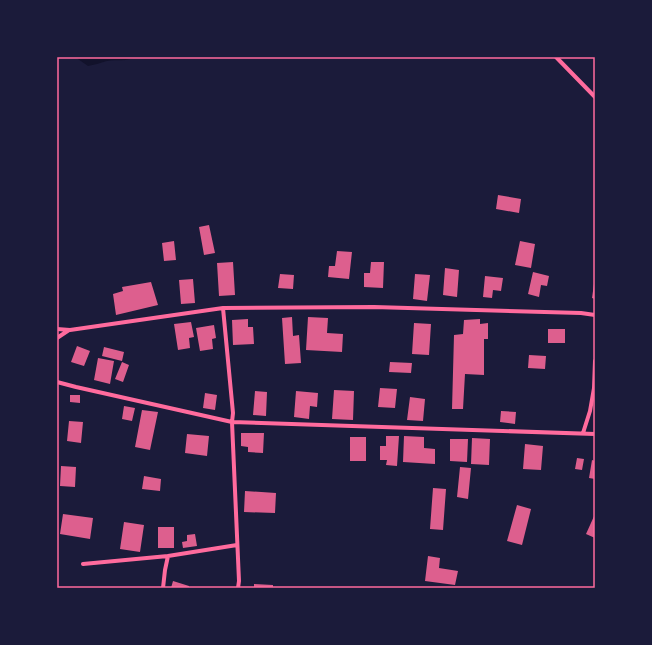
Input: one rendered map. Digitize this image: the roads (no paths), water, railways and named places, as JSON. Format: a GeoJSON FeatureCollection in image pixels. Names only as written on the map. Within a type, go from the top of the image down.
{"type":"FeatureCollection","features":[{"type":"Feature","properties":{"kind":"street"},"geometry":{"type":"LineString","coordinates":[[556,57],[595,97]]}},
{"type":"Feature","properties":{"kind":"street"},"geometry":{"type":"LineString","coordinates":[[57,329],[70,330],[223,308],[374,307],[581,313],[595,315],[595,320]]}},
{"type":"Feature","properties":{"kind":"street"},"geometry":{"type":"LineString","coordinates":[[223,308],[233,413],[232,422],[239,581],[238,588]]}},
{"type":"Feature","properties":{"kind":"street"},"geometry":{"type":"LineString","coordinates":[[57,338],[70,330]]}},
{"type":"Feature","properties":{"kind":"street"},"geometry":{"type":"LineString","coordinates":[[583,433],[590,411],[594,388],[595,362]]}},
{"type":"Feature","properties":{"kind":"street"},"geometry":{"type":"LineString","coordinates":[[57,382],[232,422],[595,434]]}},
{"type":"Feature","properties":{"kind":"street"},"geometry":{"type":"LineString","coordinates":[[83,564],[168,556],[237,546]]}},
{"type":"Feature","properties":{"kind":"street"},"geometry":{"type":"LineString","coordinates":[[163,588],[168,556]]}}]}
